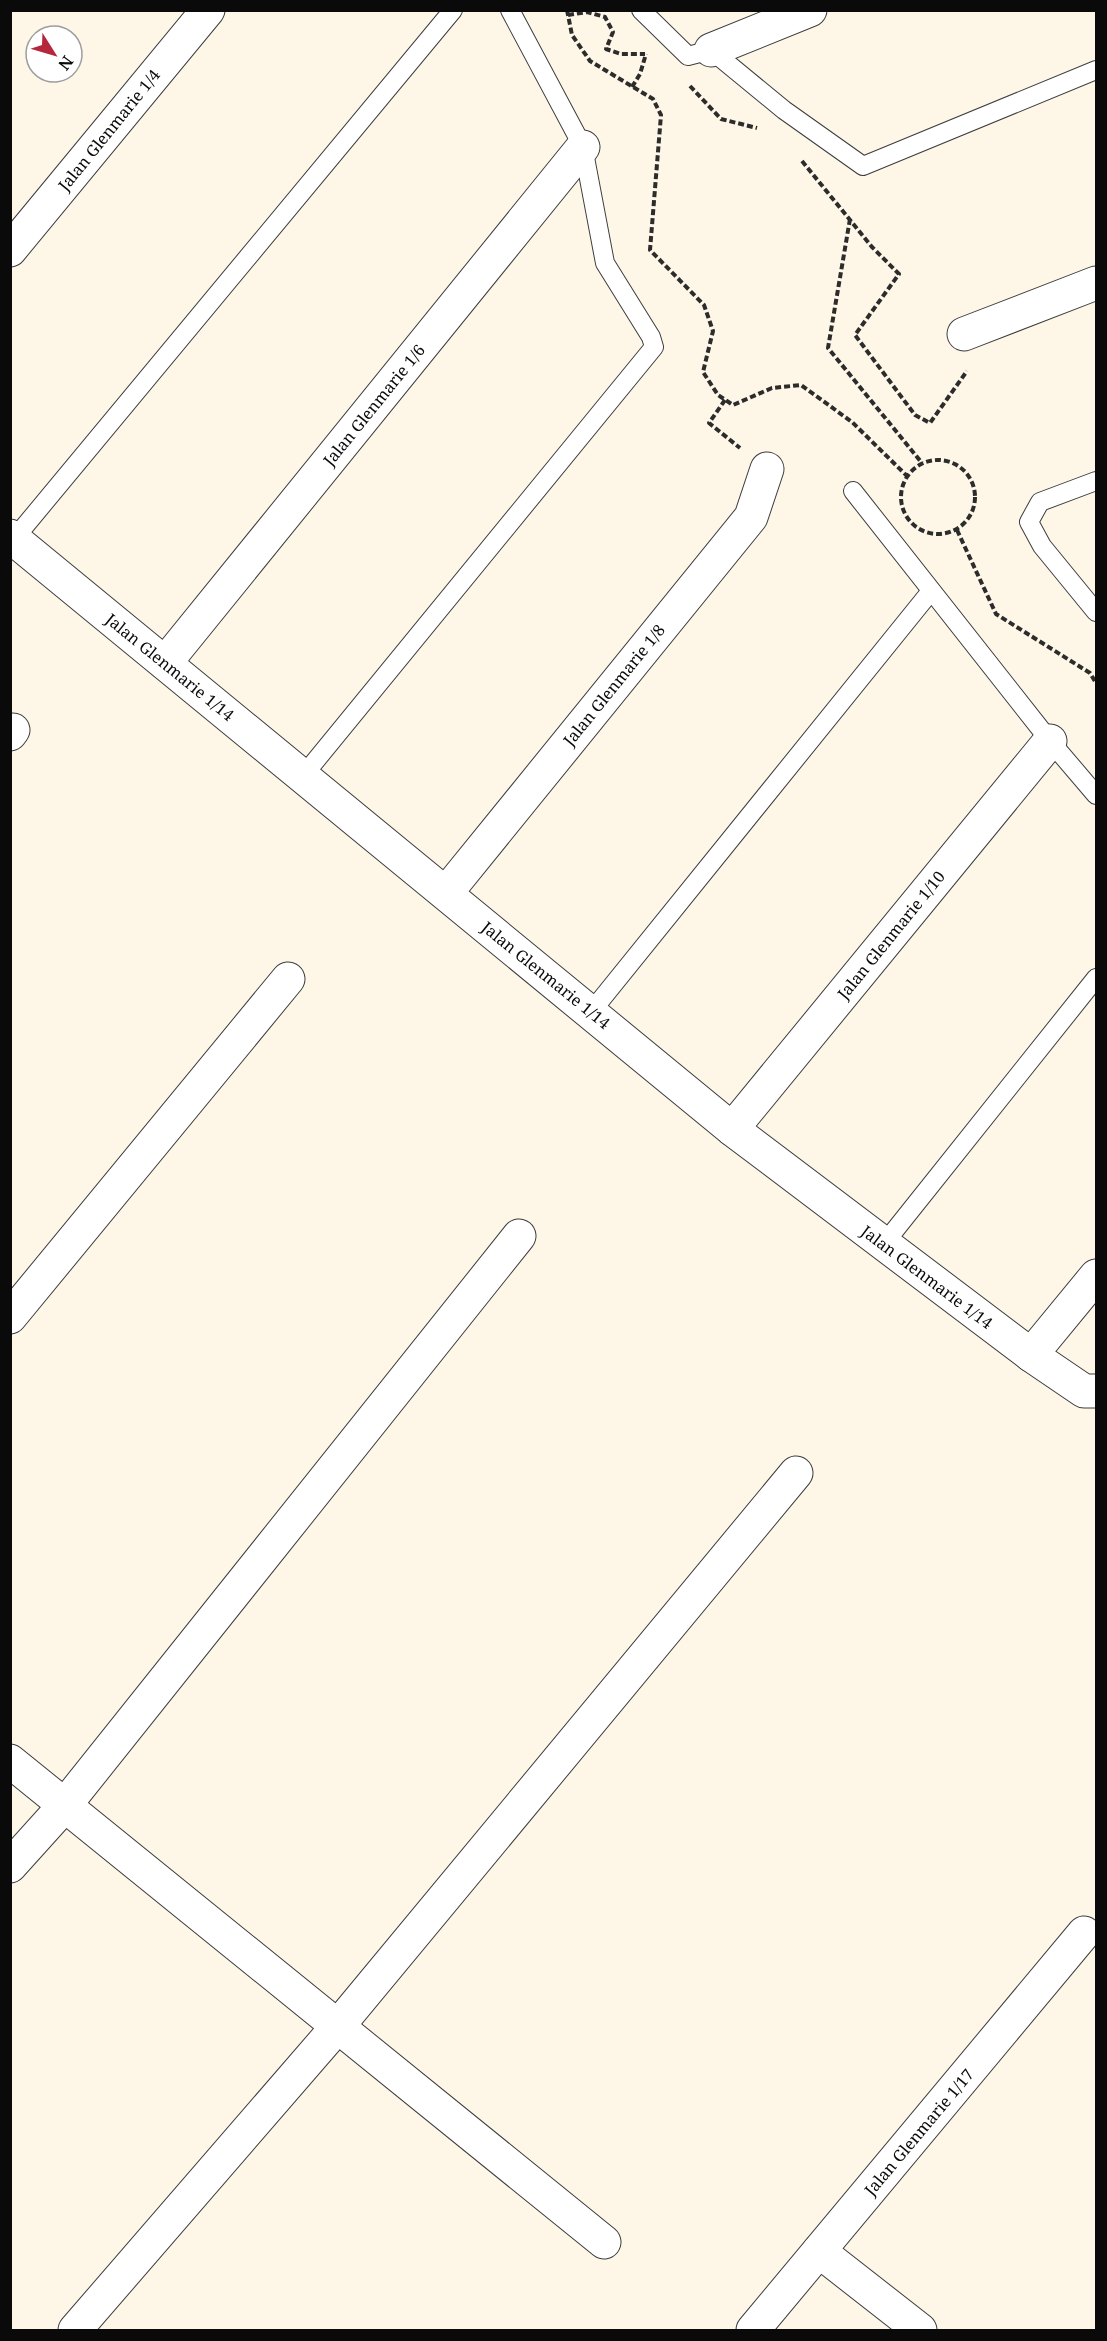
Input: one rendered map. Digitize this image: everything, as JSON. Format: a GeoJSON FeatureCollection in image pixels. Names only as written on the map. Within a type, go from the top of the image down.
{"type":"FeatureCollection","features":[{"type":"Feature","properties":{"kind":"street","name":"Jalan Glenmarie 1/4"},"geometry":{"type":"LineString","coordinates":[[10,250],[208,10]]}},
{"type":"Feature","properties":{"kind":"street"},"geometry":{"type":"LineString","coordinates":[[711,50],[810,10]]}},
{"type":"Feature","properties":{"kind":"street","name":"Jalan Glenmarie 1/6"},"geometry":{"type":"LineString","coordinates":[[165,663],[582,147]]}},
{"type":"Feature","properties":{"kind":"street"},"geometry":{"type":"LineString","coordinates":[[964,334],[1096,283]]}},
{"type":"Feature","properties":{"kind":"street","name":"Jalan Glenmarie 1/8"},"geometry":{"type":"LineString","coordinates":[[446,893],[751,517],[767,469]]}},
{"type":"Feature","properties":{"kind":"street","name":"Jalan Glenmarie 1/14"},"geometry":{"type":"LineString","coordinates":[[12,537],[732,1129],[1031,1355],[1084,1391],[1096,1391]]}},
{"type":"Feature","properties":{"kind":"street","name":"Jalan Glenmarie 1/10"},"geometry":{"type":"LineString","coordinates":[[732,1129],[1050,741]]}},
{"type":"Feature","properties":{"kind":"street"},"geometry":{"type":"LineString","coordinates":[[10,1317],[288,979]]}},
{"type":"Feature","properties":{"kind":"street"},"geometry":{"type":"LineString","coordinates":[[10,1866],[65,1805],[519,1236]]}},
{"type":"Feature","properties":{"kind":"street"},"geometry":{"type":"LineString","coordinates":[[1031,1355],[1096,1276]]}},
{"type":"Feature","properties":{"kind":"street"},"geometry":{"type":"LineString","coordinates":[[75,2331],[338,2026],[796,1473]]}},
{"type":"Feature","properties":{"kind":"street"},"geometry":{"type":"LineString","coordinates":[[10,1761],[604,2242]]}},
{"type":"Feature","properties":{"kind":"street","name":"Jalan Glenmarie 1/17"},"geometry":{"type":"LineString","coordinates":[[753,2331],[1084,1934]]}},
{"type":"Feature","properties":{"kind":"street"},"geometry":{"type":"LineString","coordinates":[[819,2251],[920,2331]]}},
{"type":"Feature","properties":{"kind":"lane"},"geometry":{"type":"LineString","coordinates":[[12,537],[453,10]]}},
{"type":"Feature","properties":{"kind":"lane"},"geometry":{"type":"LineString","coordinates":[[303,776],[654,347],[651,337],[605,263],[582,147],[510,10]]}},
{"type":"Feature","properties":{"kind":"lane"},"geometry":{"type":"LineString","coordinates":[[641,10],[687,56],[711,50],[784,110],[863,165],[1096,70]]}},
{"type":"Feature","properties":{"kind":"lane"},"geometry":{"type":"LineString","coordinates":[[1096,481],[1040,502],[1029,522],[1042,546],[1096,612]]}},
{"type":"Feature","properties":{"kind":"lane"},"geometry":{"type":"LineString","coordinates":[[853,491],[1050,741],[1096,795]]}},
{"type":"Feature","properties":{"kind":"lane"},"geometry":{"type":"LineString","coordinates":[[591,1012],[931,591]]}},
{"type":"Feature","properties":{"kind":"lane"},"geometry":{"type":"LineString","coordinates":[[883,1245],[1096,978]]}},
{"type":"Feature","properties":{"kind":"path"},"geometry":{"type":"LineString","coordinates":[[652,53],[621,54],[606,48],[613,32],[605,17],[587,12],[568,13],[572,35],[590,61],[653,99],[661,115],[650,250],[704,305],[713,331],[703,372],[718,395],[733,405],[772,388],[801,385],[852,422],[907,476]]}},
{"type":"Feature","properties":{"kind":"path"},"geometry":{"type":"LineString","coordinates":[[632,87],[640,74],[646,54]]}},
{"type":"Feature","properties":{"kind":"path"},"geometry":{"type":"LineString","coordinates":[[682,78],[721,119],[767,130]]}},
{"type":"Feature","properties":{"kind":"path"},"geometry":{"type":"LineString","coordinates":[[800,159],[872,247],[899,274],[855,335],[915,415],[930,423],[964,373],[978,364],[964,334]]}},
{"type":"Feature","properties":{"kind":"path"},"geometry":{"type":"LineString","coordinates":[[850,218],[828,348],[922,463]]}},
{"type":"Feature","properties":{"kind":"path"},"geometry":{"type":"LineString","coordinates":[[725,399],[709,423],[767,469]]}},
{"type":"Feature","properties":{"kind":"path"},"geometry":{"type":"LineString","coordinates":[[942,459],[951,462],[961,466],[973,482],[975,502],[971,517],[957,530],[942,534],[927,533],[908,520],[903,511],[902,488],[907,476],[922,463],[942,459]]}},
{"type":"Feature","properties":{"kind":"path"},"geometry":{"type":"LineString","coordinates":[[957,530],[996,614],[1089,673],[1096,683]]}}]}
